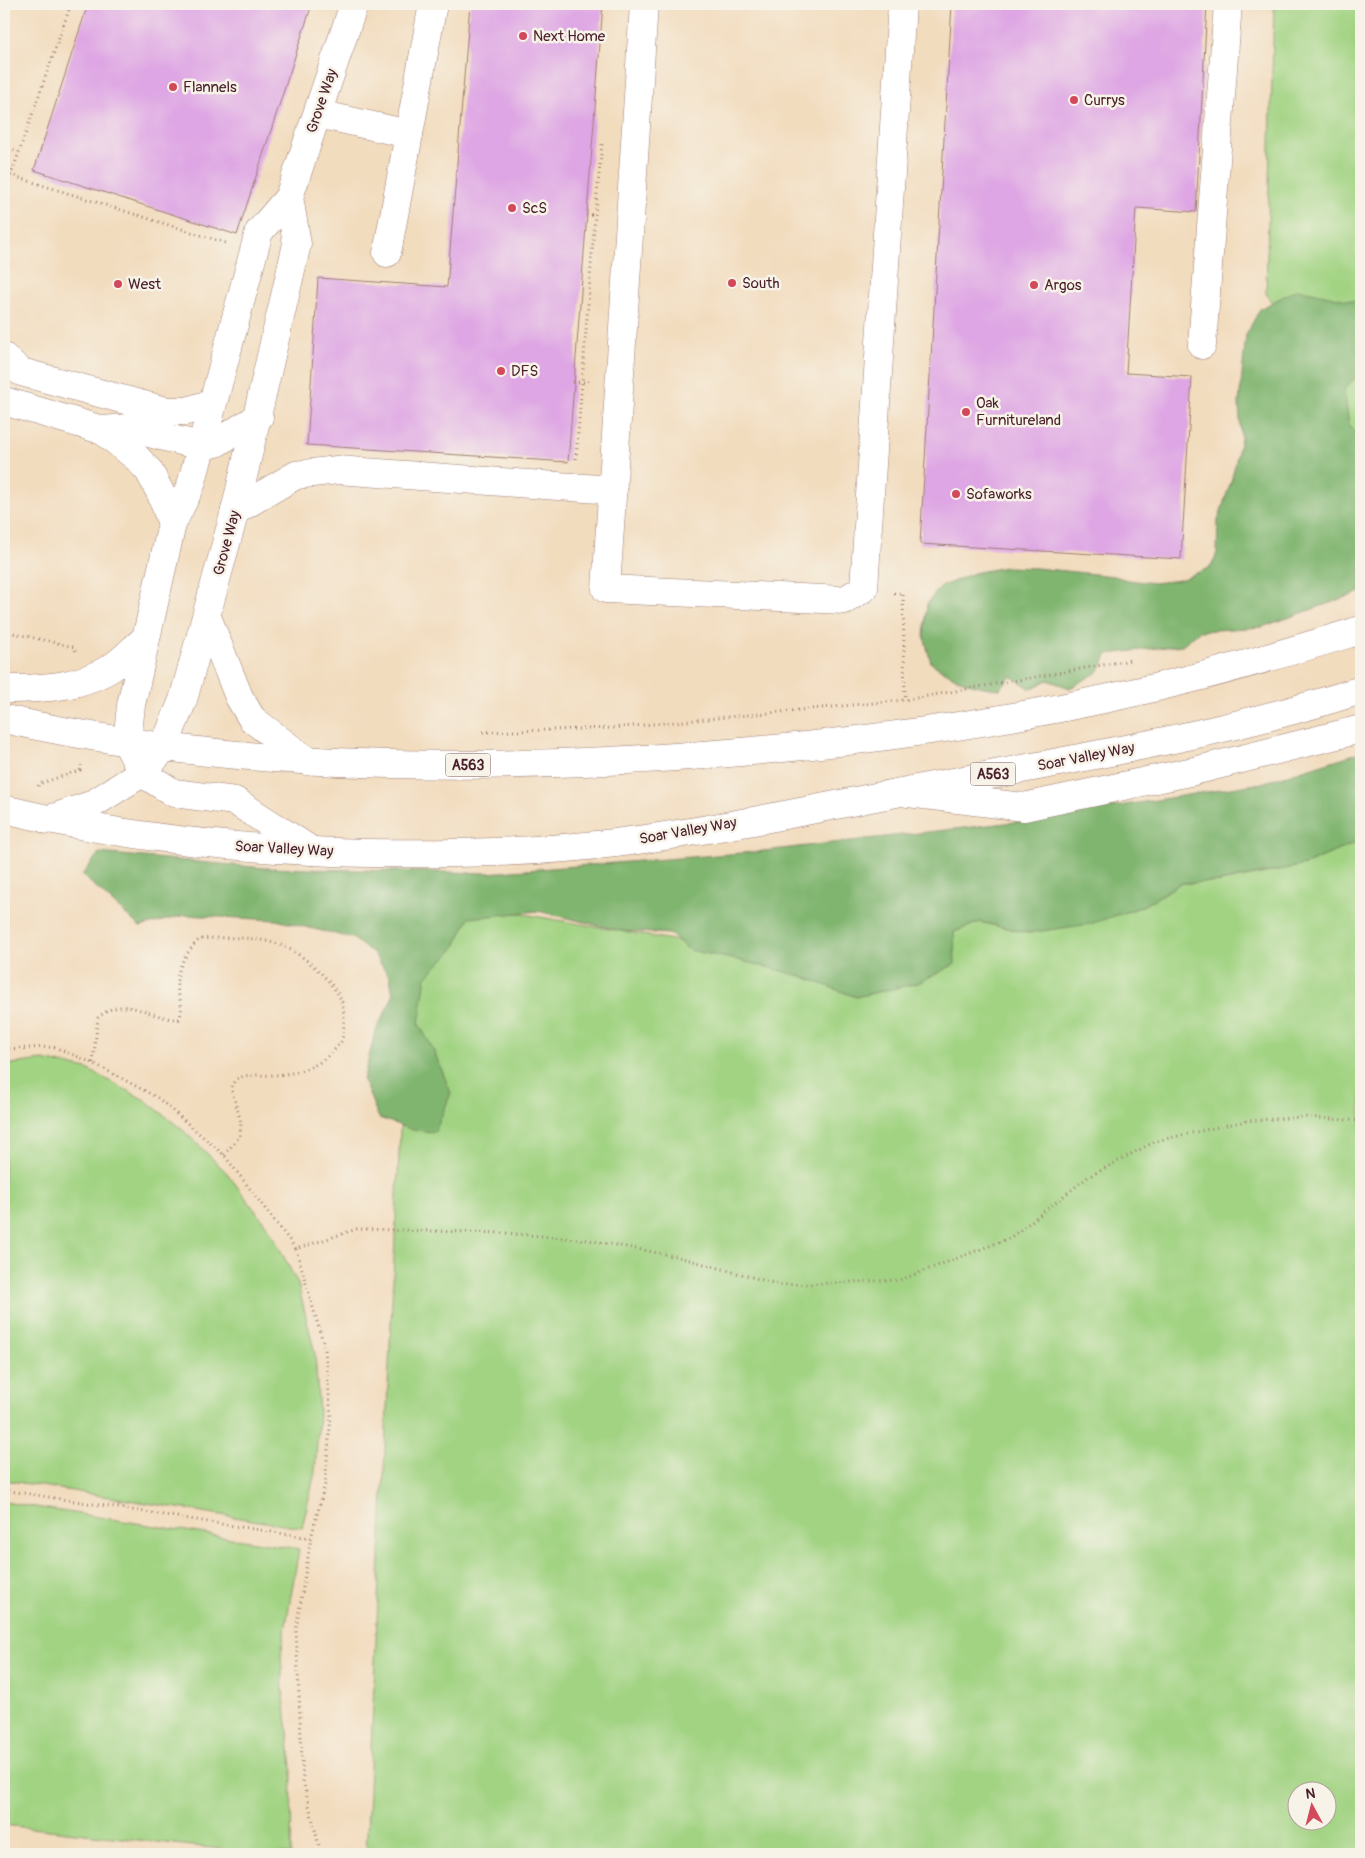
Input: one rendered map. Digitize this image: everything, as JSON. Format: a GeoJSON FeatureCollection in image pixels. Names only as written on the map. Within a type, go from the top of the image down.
{"type":"FeatureCollection","features":[{"type":"Feature","properties":{"kind":"main road","name":"Grove Way"},"geometry":{"type":"LineString","coordinates":[[127,743],[132,705],[172,524],[192,485],[212,403],[259,232],[289,197],[354,4]]}},
{"type":"Feature","properties":{"kind":"main road"},"geometry":{"type":"LineString","coordinates":[[387,253],[433,4]]}},
{"type":"Feature","properties":{"kind":"main road"},"geometry":{"type":"LineString","coordinates":[[644,4],[606,589],[844,600],[864,588],[902,4]]}},
{"type":"Feature","properties":{"kind":"main road"},"geometry":{"type":"LineString","coordinates":[[1202,345],[1228,4]]}},
{"type":"Feature","properties":{"kind":"main road"},"geometry":{"type":"LineString","coordinates":[[318,114],[409,134]]}},
{"type":"Feature","properties":{"kind":"main road","name":"Grove Way"},"geometry":{"type":"LineString","coordinates":[[39,818],[91,805],[142,772],[164,749],[183,700],[207,617],[259,417],[296,244],[289,197]]}},
{"type":"Feature","properties":{"kind":"main road"},"geometry":{"type":"LineString","coordinates":[[4,356],[20,372],[166,411],[187,411],[212,403]]}},
{"type":"Feature","properties":{"kind":"main road"},"geometry":{"type":"LineString","coordinates":[[4,401],[102,430],[128,428],[201,446],[216,443],[259,417]]}},
{"type":"Feature","properties":{"kind":"main road"},"geometry":{"type":"LineString","coordinates":[[102,430],[137,458],[149,472],[161,494],[172,524]]}},
{"type":"Feature","properties":{"kind":"main road"},"geometry":{"type":"LineString","coordinates":[[236,511],[296,475],[337,470],[613,490]]}},
{"type":"Feature","properties":{"kind":"main road"},"geometry":{"type":"LineString","coordinates":[[207,617],[239,697],[252,719],[307,761]]}},
{"type":"Feature","properties":{"kind":"main road","name":"A563"},"geometry":{"type":"LineString","coordinates":[[4,719],[164,749],[307,761],[402,765],[527,765],[713,755],[899,734],[1043,711],[1201,676],[1361,630]]}},
{"type":"Feature","properties":{"kind":"main road"},"geometry":{"type":"LineString","coordinates":[[4,689],[67,686],[85,671],[114,666],[146,638]]}},
{"type":"Feature","properties":{"kind":"main road","name":"Soar Valley Way"},"geometry":{"type":"LineString","coordinates":[[4,810],[39,818],[146,836],[233,846],[312,851],[457,854],[621,842],[1171,741],[1361,690]]}},
{"type":"Feature","properties":{"kind":"main road"},"geometry":{"type":"LineString","coordinates":[[898,792],[1024,807],[1194,772],[1361,729]]}},
{"type":"Feature","properties":{"kind":"main road"},"geometry":{"type":"LineString","coordinates":[[127,743],[142,772],[174,793],[235,801],[312,851]]}},
{"type":"Feature","properties":{"kind":"path"},"geometry":{"type":"LineString","coordinates":[[4,195],[72,4]]}},
{"type":"Feature","properties":{"kind":"path"},"geometry":{"type":"LineString","coordinates":[[574,486],[594,215],[603,138]]}},
{"type":"Feature","properties":{"kind":"path"},"geometry":{"type":"LineString","coordinates":[[4,147],[18,152]]}},
{"type":"Feature","properties":{"kind":"path"},"geometry":{"type":"LineString","coordinates":[[10,175],[254,251]]}},
{"type":"Feature","properties":{"kind":"path"},"geometry":{"type":"LineString","coordinates":[[864,588],[903,594],[905,700]]}},
{"type":"Feature","properties":{"kind":"path"},"geometry":{"type":"LineString","coordinates":[[4,630],[74,647],[85,671]]}},
{"type":"Feature","properties":{"kind":"path"},"geometry":{"type":"LineString","coordinates":[[476,732],[612,728],[905,700],[1138,659]]}},
{"type":"Feature","properties":{"kind":"path"},"geometry":{"type":"LineString","coordinates":[[39,818],[39,784],[80,770],[87,736]]}},
{"type":"Feature","properties":{"kind":"path"},"geometry":{"type":"LineString","coordinates":[[92,1063],[98,1018],[103,1012],[122,1006],[136,1008],[166,1020],[179,1019],[183,1006],[177,982],[187,955],[200,940],[224,937],[251,939],[284,946],[306,960],[323,974],[342,1001],[343,1020],[340,1042],[317,1065],[300,1071],[274,1076],[243,1077],[235,1080],[231,1088],[241,1122],[240,1136],[224,1155]]}},
{"type":"Feature","properties":{"kind":"path"},"geometry":{"type":"LineString","coordinates":[[4,1049],[54,1046],[92,1063],[158,1098],[224,1155],[296,1249],[309,1288],[325,1349],[331,1416],[325,1484],[311,1538],[296,1630],[303,1781],[322,1854]]}},
{"type":"Feature","properties":{"kind":"path"},"geometry":{"type":"LineString","coordinates":[[296,1249],[357,1229],[505,1233],[588,1240],[674,1256],[781,1285],[900,1280],[1010,1238],[1088,1178],[1156,1141],[1245,1121],[1304,1117],[1361,1121]]}},
{"type":"Feature","properties":{"kind":"path"},"geometry":{"type":"LineString","coordinates":[[4,1490],[311,1538]]}},
{"type":"Feature","properties":{"kind":"green space"},"geometry":{"type":"Polygon","coordinates":[[[1274,4],[1361,4],[1361,456],[1266,293],[1274,4]]]}},
{"type":"Feature","properties":{"kind":"green space"},"geometry":{"type":"Polygon","coordinates":[[[1297,289],[1361,303],[1361,371],[1344,390],[1349,424],[1361,439],[1361,592],[1262,627],[1199,631],[1182,645],[1108,654],[1098,672],[1070,688],[1047,680],[1031,689],[1011,676],[1000,689],[980,686],[955,678],[931,663],[924,636],[927,604],[940,587],[974,573],[1005,567],[1036,568],[1114,576],[1127,580],[1154,583],[1180,580],[1211,567],[1217,553],[1218,520],[1232,478],[1241,438],[1239,404],[1246,335],[1260,309],[1297,289]]]}},
{"type":"Feature","properties":{"kind":"green space"},"geometry":{"type":"Polygon","coordinates":[[[1361,752],[1361,840],[1304,865],[1220,882],[1181,883],[1141,907],[1090,924],[1028,933],[980,922],[954,932],[955,964],[918,983],[856,997],[801,976],[689,950],[670,934],[622,931],[538,911],[469,918],[453,950],[426,977],[419,1024],[433,1049],[451,1093],[435,1132],[413,1130],[379,1118],[363,1080],[375,1033],[393,996],[390,977],[373,953],[352,938],[276,920],[185,915],[140,927],[82,875],[99,853],[265,868],[487,873],[755,852],[1032,820],[1262,783],[1361,752]]]}},
{"type":"Feature","properties":{"kind":"green space"},"geometry":{"type":"Polygon","coordinates":[[[1361,840],[1361,1854],[366,1854],[410,919],[483,907],[918,983],[954,932],[980,922],[1028,933],[1141,907],[1181,883],[1220,882],[1304,865],[1361,840]]]}},
{"type":"Feature","properties":{"kind":"green space"},"geometry":{"type":"Polygon","coordinates":[[[43,1060],[87,1069],[145,1100],[183,1130],[227,1173],[270,1230],[298,1284],[315,1354],[319,1414],[315,1472],[302,1528],[4,1480],[4,1065],[43,1060]]]}},
{"type":"Feature","properties":{"kind":"green space"},"geometry":{"type":"Polygon","coordinates":[[[4,1502],[299,1549],[281,1654],[292,1767],[291,1854],[265,1854],[4,1825],[4,1502]]]}},
{"type":"Feature","properties":{"kind":"building","name":"Flannels"},"geometry":{"type":"Polygon","coordinates":[[[88,4],[312,4],[237,235],[34,170],[88,4]]]}},
{"type":"Feature","properties":{"kind":"building"},"geometry":{"type":"Polygon","coordinates":[[[470,4],[603,4],[568,462],[307,445],[318,278],[447,287],[470,4]]]}},
{"type":"Feature","properties":{"kind":"building"},"geometry":{"type":"Polygon","coordinates":[[[952,4],[1207,4],[1196,212],[1136,208],[1126,373],[1192,377],[1181,559],[920,544],[952,4]]]}},
{"type":"Feature","properties":{"kind":"place","name":"Next Home"},"geometry":{"type":"Point","coordinates":[523,36]}},
{"type":"Feature","properties":{"kind":"place","name":"Flannels"},"geometry":{"type":"Point","coordinates":[173,87]}},
{"type":"Feature","properties":{"kind":"place","name":"Currys"},"geometry":{"type":"Point","coordinates":[1074,100]}},
{"type":"Feature","properties":{"kind":"place","name":"ScS"},"geometry":{"type":"Point","coordinates":[512,208]}},
{"type":"Feature","properties":{"kind":"place","name":"South"},"geometry":{"type":"Point","coordinates":[732,283]}},
{"type":"Feature","properties":{"kind":"place","name":"West"},"geometry":{"type":"Point","coordinates":[118,284]}},
{"type":"Feature","properties":{"kind":"place","name":"Argos"},"geometry":{"type":"Point","coordinates":[1034,285]}},
{"type":"Feature","properties":{"kind":"place","name":"DFS"},"geometry":{"type":"Point","coordinates":[501,371]}},
{"type":"Feature","properties":{"kind":"place","name":"Oak Furnitureland"},"geometry":{"type":"Point","coordinates":[966,412]}},
{"type":"Feature","properties":{"kind":"place","name":"Sofaworks"},"geometry":{"type":"Point","coordinates":[956,494]}}]}
